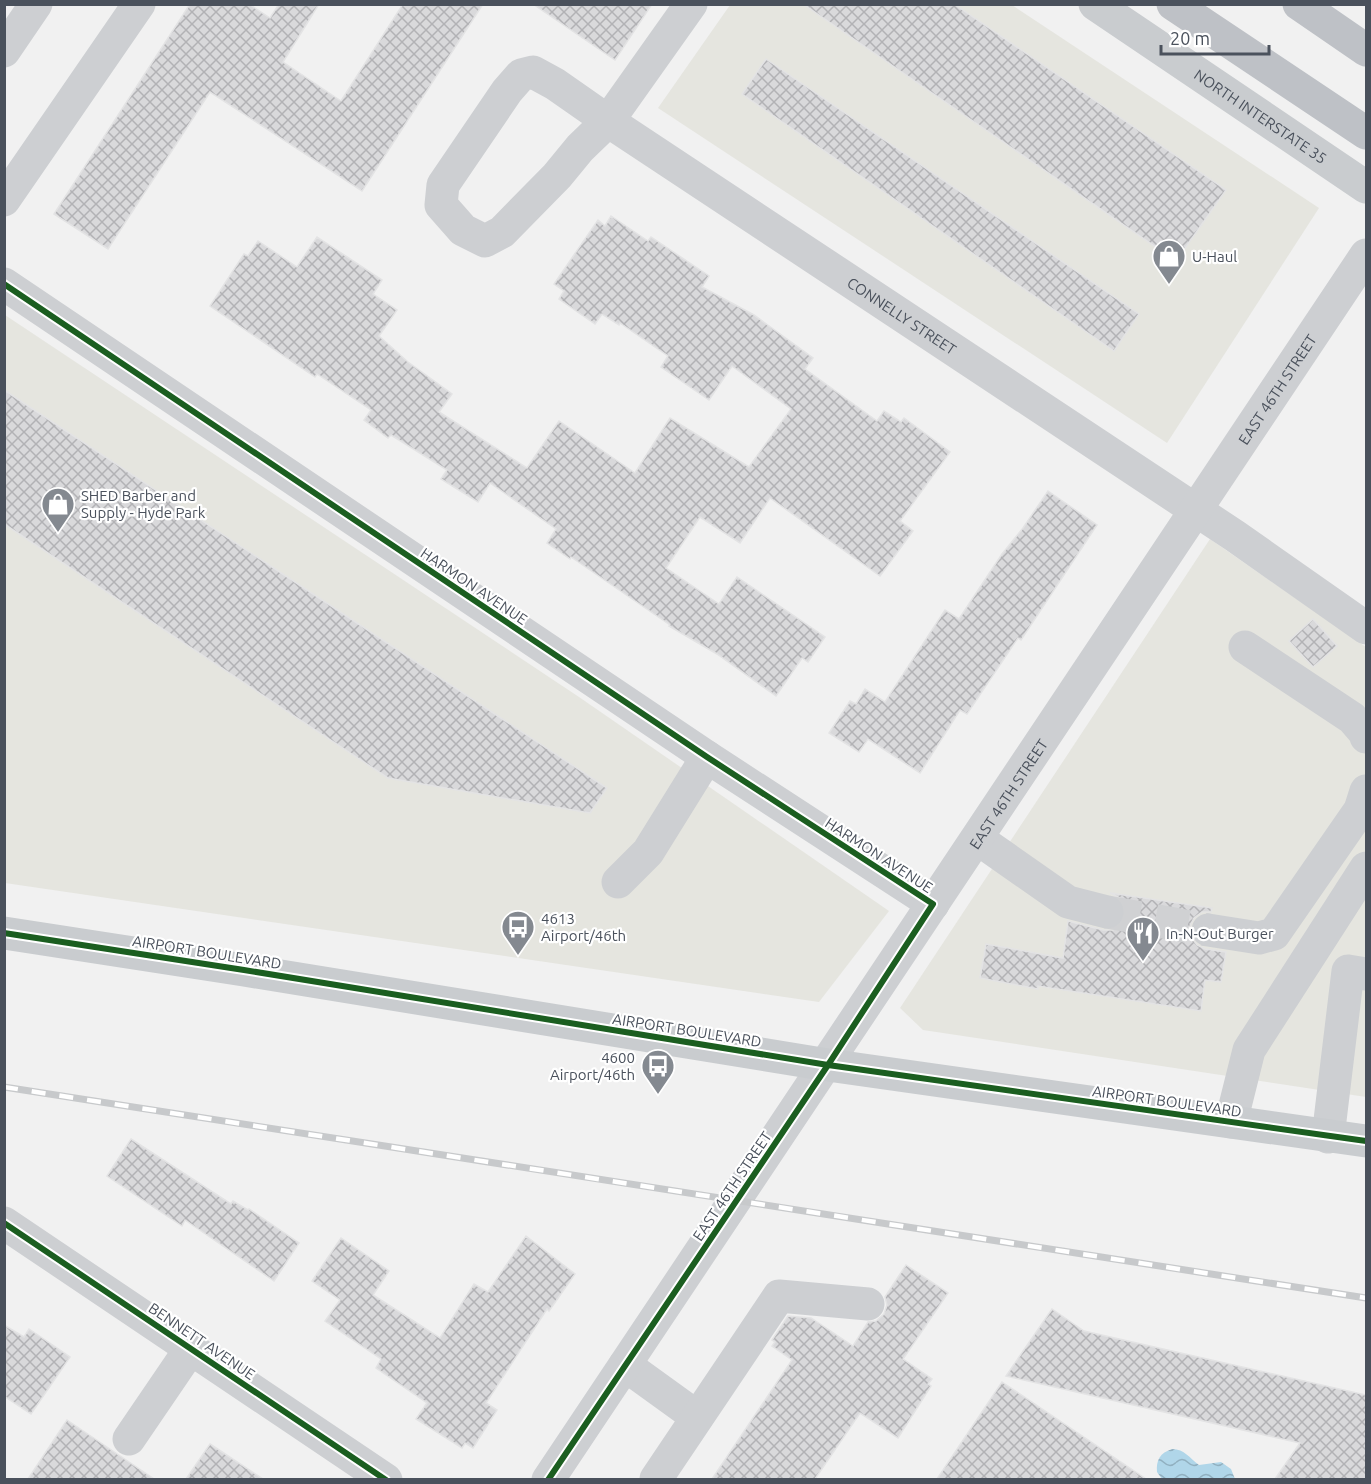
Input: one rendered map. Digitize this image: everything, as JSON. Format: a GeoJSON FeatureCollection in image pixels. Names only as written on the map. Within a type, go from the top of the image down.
{"type":"FeatureCollection","features":[{"type":"Feature","properties":{"kind":"highway"},"geometry":{"type":"LineString","coordinates":[[1173,4],[1366,133]]}},
{"type":"Feature","properties":{"kind":"highway"},"geometry":{"type":"LineString","coordinates":[[1299,4],[1366,50]]}},
{"type":"Feature","properties":{"kind":"main road","name":"NORTH INTERSTATE 35"},"geometry":{"type":"LineString","coordinates":[[1095,4],[1366,187]]}},
{"type":"Feature","properties":{"kind":"main road","name":"AIRPORT BOULEVARD"},"geometry":{"type":"LineString","coordinates":[[4,933],[828,1065],[1366,1141]]}},
{"type":"Feature","properties":{"kind":"street"},"geometry":{"type":"LineString","coordinates":[[4,51],[36,4]]}},
{"type":"Feature","properties":{"kind":"street"},"geometry":{"type":"LineString","coordinates":[[4,200],[139,4]]}},
{"type":"Feature","properties":{"kind":"street"},"geometry":{"type":"LineString","coordinates":[[608,121],[555,84],[533,72],[521,75],[442,185],[441,205],[463,230],[485,240],[502,232],[608,121],[691,4]]}},
{"type":"Feature","properties":{"kind":"street","name":"CONNELLY STREET"},"geometry":{"type":"LineString","coordinates":[[608,121],[1235,536],[1366,628]]}},
{"type":"Feature","properties":{"kind":"street","name":"EAST 46TH STREET"},"geometry":{"type":"LineString","coordinates":[[550,1479],[1366,255]]}},
{"type":"Feature","properties":{"kind":"street","name":"HARMON AVENUE"},"geometry":{"type":"LineString","coordinates":[[4,284],[707,757],[933,904]]}},
{"type":"Feature","properties":{"kind":"street"},"geometry":{"type":"LineString","coordinates":[[1245,647],[1352,718],[1366,737]]}},
{"type":"Feature","properties":{"kind":"street"},"geometry":{"type":"LineString","coordinates":[[618,882],[648,852],[707,757]]}},
{"type":"Feature","properties":{"kind":"street"},"geometry":{"type":"LineString","coordinates":[[1208,930],[1259,938],[1274,934],[1360,810],[1366,791]]}},
{"type":"Feature","properties":{"kind":"street"},"geometry":{"type":"LineString","coordinates":[[978,839],[1068,902],[1107,912]]}},
{"type":"Feature","properties":{"kind":"street"},"geometry":{"type":"LineString","coordinates":[[1231,1122],[1249,1050],[1366,868]]}},
{"type":"Feature","properties":{"kind":"street"},"geometry":{"type":"LineString","coordinates":[[1328,1137],[1352,1056],[1348,971],[1366,974]]}},
{"type":"Feature","properties":{"kind":"street","name":"BENNETT AVENUE"},"geometry":{"type":"LineString","coordinates":[[4,1222],[386,1479]]}},
{"type":"Feature","properties":{"kind":"street"},"geometry":{"type":"LineString","coordinates":[[656,1479],[779,1296],[868,1304]]}},
{"type":"Feature","properties":{"kind":"street"},"geometry":{"type":"LineString","coordinates":[[129,1439],[191,1348]]}},
{"type":"Feature","properties":{"kind":"street"},"geometry":{"type":"LineString","coordinates":[[625,1365],[697,1417]]}},
{"type":"Feature","properties":{"kind":"shaded area"},"geometry":{"type":"Polygon","coordinates":[[[730,5],[1012,5],[1319,208],[1167,443],[658,108],[730,5]]]}},
{"type":"Feature","properties":{"kind":"shaded area"},"geometry":{"type":"Polygon","coordinates":[[[5,315],[579,697],[889,911],[819,1002],[5,883],[5,315]]]}},
{"type":"Feature","properties":{"kind":"shaded area"},"geometry":{"type":"Polygon","coordinates":[[[1210,539],[1366,647],[1366,1097],[923,1030],[900,1008],[1210,539]]]}},
{"type":"Feature","properties":{"kind":"water"},"geometry":{"type":"Polygon","coordinates":[[[1172,1449],[1184,1452],[1199,1465],[1221,1462],[1231,1469],[1235,1479],[1162,1479],[1157,1472],[1158,1461],[1164,1453],[1172,1449]]]}},
{"type":"Feature","properties":{"kind":"building"},"geometry":{"type":"Polygon","coordinates":[[[190,4],[249,4],[270,18],[279,4],[319,4],[283,62],[341,101],[403,4],[483,4],[362,191],[210,92],[108,249],[54,214],[190,4]]]}},
{"type":"Feature","properties":{"kind":"building"},"geometry":{"type":"Polygon","coordinates":[[[533,4],[652,4],[615,60],[533,4]]]}},
{"type":"Feature","properties":{"kind":"building"},"geometry":{"type":"Polygon","coordinates":[[[803,4],[954,4],[1226,190],[1176,261],[803,4]]]}},
{"type":"Feature","properties":{"kind":"building"},"geometry":{"type":"Polygon","coordinates":[[[766,59],[1139,314],[1114,351],[742,94],[766,59]]]}},
{"type":"Feature","properties":{"kind":"building"},"geometry":{"type":"Polygon","coordinates":[[[611,216],[648,241],[651,237],[709,276],[702,287],[754,315],[813,358],[805,369],[877,421],[884,411],[901,422],[904,418],[950,452],[900,521],[913,531],[880,576],[770,498],[740,543],[700,517],[666,568],[719,604],[737,577],[825,637],[808,662],[802,658],[776,696],[717,654],[669,626],[571,557],[570,559],[547,543],[556,529],[490,483],[478,502],[441,479],[447,470],[391,435],[388,438],[364,420],[371,410],[317,374],[315,377],[210,306],[244,254],[248,256],[258,241],[297,267],[317,237],[382,280],[373,294],[397,310],[379,336],[408,362],[452,394],[439,412],[527,468],[559,421],[635,473],[670,418],[749,467],[791,409],[732,366],[709,400],[661,367],[668,356],[620,323],[619,325],[602,314],[595,324],[559,299],[564,291],[554,284],[598,220],[605,226],[611,216]]]}},
{"type":"Feature","properties":{"kind":"building"},"geometry":{"type":"Polygon","coordinates":[[[4,390],[607,788],[590,813],[388,778],[4,524],[4,390]]]}},
{"type":"Feature","properties":{"kind":"building"},"geometry":{"type":"Polygon","coordinates":[[[1048,491],[1097,525],[1021,640],[1018,638],[967,714],[960,710],[920,773],[868,739],[859,752],[829,733],[850,701],[856,704],[865,689],[885,702],[945,610],[959,619],[1002,554],[1048,491]]]}},
{"type":"Feature","properties":{"kind":"building"},"geometry":{"type":"Polygon","coordinates":[[[1313,619],[1337,646],[1313,667],[1289,641],[1313,619]]]}},
{"type":"Feature","properties":{"kind":"building","name":"In-N-Out Burger"},"geometry":{"type":"Polygon","coordinates":[[[1110,893],[1212,908],[1211,912],[1202,912],[1194,918],[1189,928],[1191,937],[1197,945],[1205,949],[1226,952],[1221,982],[1205,980],[1201,1011],[1038,986],[1038,989],[980,978],[986,944],[1063,958],[1068,921],[1103,930],[1113,930],[1120,925],[1125,916],[1125,906],[1120,898],[1110,893]]]}},
{"type":"Feature","properties":{"kind":"building"},"geometry":{"type":"Polygon","coordinates":[[[131,1139],[231,1204],[233,1201],[249,1209],[299,1243],[274,1281],[185,1220],[182,1226],[107,1176],[131,1139]]]}},
{"type":"Feature","properties":{"kind":"building"},"geometry":{"type":"Polygon","coordinates":[[[526,1236],[575,1274],[549,1311],[547,1309],[486,1403],[497,1410],[473,1448],[465,1443],[462,1448],[416,1419],[427,1403],[376,1368],[381,1359],[325,1321],[340,1300],[312,1281],[341,1238],[389,1271],[373,1295],[440,1338],[474,1284],[488,1292],[526,1236]]]}},
{"type":"Feature","properties":{"kind":"building"},"geometry":{"type":"Polygon","coordinates":[[[906,1265],[948,1293],[903,1359],[932,1379],[928,1384],[931,1386],[898,1438],[860,1413],[815,1479],[712,1479],[792,1360],[772,1346],[775,1342],[772,1340],[788,1316],[811,1318],[853,1346],[868,1322],[876,1321],[884,1314],[887,1305],[885,1297],[906,1265]]]}},
{"type":"Feature","properties":{"kind":"building"},"geometry":{"type":"Polygon","coordinates":[[[1052,1309],[1084,1331],[1366,1395],[1366,1479],[1275,1479],[1300,1443],[1006,1376],[1052,1309]]]}},
{"type":"Feature","properties":{"kind":"building"},"geometry":{"type":"Polygon","coordinates":[[[4,1325],[24,1337],[29,1329],[70,1357],[31,1414],[4,1396],[4,1325]]]}},
{"type":"Feature","properties":{"kind":"building"},"geometry":{"type":"Polygon","coordinates":[[[1002,1382],[1146,1479],[937,1479],[1002,1382]]]}},
{"type":"Feature","properties":{"kind":"building"},"geometry":{"type":"Polygon","coordinates":[[[67,1420],[101,1443],[154,1479],[28,1479],[67,1420]]]}},
{"type":"Feature","properties":{"kind":"building"},"geometry":{"type":"Polygon","coordinates":[[[210,1444],[263,1479],[186,1479],[210,1444]]]}},
{"type":"Feature","properties":{"kind":"tunnel"},"geometry":{"type":"LineString","coordinates":[[1107,912],[1208,930]]}},
{"type":"Feature","properties":{"kind":"railway"},"geometry":{"type":"LineString","coordinates":[[4,1087],[1366,1298]]}},
{"type":"Feature","properties":{"kind":"cycle path"},"geometry":{"type":"LineString","coordinates":[[4,284],[707,757],[933,904],[828,1065],[548,1480]]}},
{"type":"Feature","properties":{"kind":"cycle path"},"geometry":{"type":"LineString","coordinates":[[4,933],[828,1065],[1366,1141]]}},
{"type":"Feature","properties":{"kind":"cycle path"},"geometry":{"type":"LineString","coordinates":[[4,1223],[386,1480]]}},
{"type":"Feature","properties":{"kind":"place","name":"U-Haul"},"geometry":{"type":"Point","coordinates":[1169,285]}},
{"type":"Feature","properties":{"kind":"place","name":"SHED Barber and Supply - Hyde Park"},"geometry":{"type":"Point","coordinates":[58,533]}},
{"type":"Feature","properties":{"kind":"place","name":"4613 Airport/46th"},"geometry":{"type":"Point","coordinates":[518,956]}},
{"type":"Feature","properties":{"kind":"place","name":"In-N-Out Burger"},"geometry":{"type":"Point","coordinates":[1143,962]}},
{"type":"Feature","properties":{"kind":"place","name":"4600 Airport/46th"},"geometry":{"type":"Point","coordinates":[658,1095]}}]}
